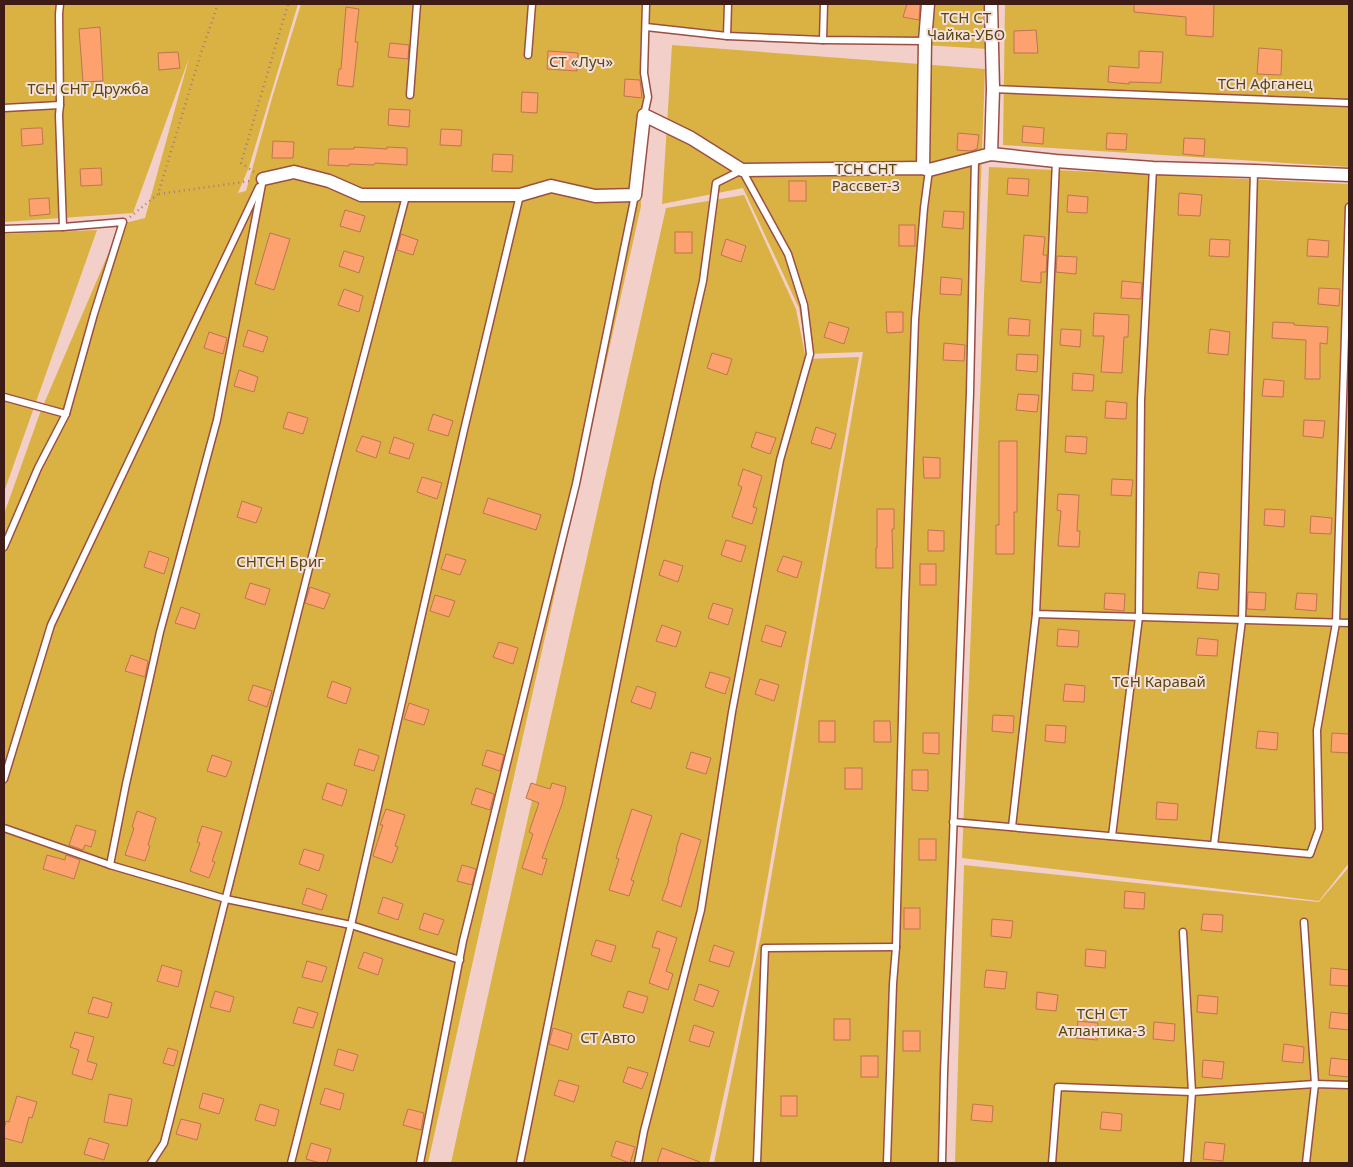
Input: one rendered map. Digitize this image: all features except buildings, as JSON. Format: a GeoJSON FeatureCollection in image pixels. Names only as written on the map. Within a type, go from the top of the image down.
{"type":"FeatureCollection","features":[{"type":"Feature","properties":{"kind":"street"},"geometry":{"type":"LineString","coordinates":[[926,169],[925,41],[928,4]]}},
{"type":"Feature","properties":{"kind":"street"},"geometry":{"type":"LineString","coordinates":[[991,4],[993,89],[991,154]]}},
{"type":"Feature","properties":{"kind":"street"},"geometry":{"type":"LineString","coordinates":[[264,179],[294,172],[329,181],[361,195],[520,195],[552,186],[594,196],[636,195],[644,115],[691,138],[742,170],[926,169],[991,154],[1153,168],[1349,175]]}},
{"type":"Feature","properties":{"kind":"lane"},"geometry":{"type":"LineString","coordinates":[[60,4],[59,115],[63,228]]}},
{"type":"Feature","properties":{"kind":"lane"},"geometry":{"type":"LineString","coordinates":[[410,95],[417,4]]}},
{"type":"Feature","properties":{"kind":"lane"},"geometry":{"type":"LineString","coordinates":[[528,55],[532,4]]}},
{"type":"Feature","properties":{"kind":"lane"},"geometry":{"type":"LineString","coordinates":[[644,115],[648,97],[644,73],[646,4]]}},
{"type":"Feature","properties":{"kind":"lane"},"geometry":{"type":"LineString","coordinates":[[727,36],[728,4]]}},
{"type":"Feature","properties":{"kind":"lane"},"geometry":{"type":"LineString","coordinates":[[823,40],[824,4]]}},
{"type":"Feature","properties":{"kind":"lane"},"geometry":{"type":"LineString","coordinates":[[646,27],[727,36],[823,40],[925,41]]}},
{"type":"Feature","properties":{"kind":"lane"},"geometry":{"type":"LineString","coordinates":[[993,89],[1349,103]]}},
{"type":"Feature","properties":{"kind":"lane"},"geometry":{"type":"LineString","coordinates":[[4,108],[60,105]]}},
{"type":"Feature","properties":{"kind":"lane"},"geometry":{"type":"LineString","coordinates":[[942,1163],[970,393],[976,159]]}},
{"type":"Feature","properties":{"kind":"lane"},"geometry":{"type":"LineString","coordinates":[[1012,827],[1036,614],[1056,161]]}},
{"type":"Feature","properties":{"kind":"lane"},"geometry":{"type":"LineString","coordinates":[[1112,836],[1139,617],[1141,400],[1153,168]]}},
{"type":"Feature","properties":{"kind":"lane"},"geometry":{"type":"LineString","coordinates":[[887,1163],[896,947],[915,320],[926,169]]}},
{"type":"Feature","properties":{"kind":"lane"},"geometry":{"type":"LineString","coordinates":[[520,1163],[655,492],[703,281],[716,183],[742,170],[788,254],[804,305],[810,354],[780,460],[732,712],[701,910],[644,1131],[638,1163]]}},
{"type":"Feature","properties":{"kind":"lane"},"geometry":{"type":"LineString","coordinates":[[1214,845],[1242,620],[1254,171]]}},
{"type":"Feature","properties":{"kind":"lane"},"geometry":{"type":"LineString","coordinates":[[4,779],[51,626],[264,179]]}},
{"type":"Feature","properties":{"kind":"lane"},"geometry":{"type":"LineString","coordinates":[[110,865],[160,632],[217,420],[264,179]]}},
{"type":"Feature","properties":{"kind":"lane"},"geometry":{"type":"LineString","coordinates":[[291,1163],[350,925],[520,195]]}},
{"type":"Feature","properties":{"kind":"lane"},"geometry":{"type":"LineString","coordinates":[[420,1163],[466,932],[576,484],[636,195]]}},
{"type":"Feature","properties":{"kind":"lane"},"geometry":{"type":"LineString","coordinates":[[151,1163],[164,1143],[330,482],[406,196]]}},
{"type":"Feature","properties":{"kind":"lane"},"geometry":{"type":"LineString","coordinates":[[953,822],[1310,854],[1320,829],[1317,730],[1336,623],[1349,207]]}},
{"type":"Feature","properties":{"kind":"lane"},"geometry":{"type":"LineString","coordinates":[[4,229],[63,228],[123,222],[94,314],[66,414],[38,468],[4,547]]}},
{"type":"Feature","properties":{"kind":"lane"},"geometry":{"type":"LineString","coordinates":[[4,397],[66,414]]}},
{"type":"Feature","properties":{"kind":"lane"},"geometry":{"type":"LineString","coordinates":[[1036,614],[1349,623]]}},
{"type":"Feature","properties":{"kind":"lane"},"geometry":{"type":"LineString","coordinates":[[4,828],[110,865],[226,899],[350,925],[460,960]]}},
{"type":"Feature","properties":{"kind":"lane"},"geometry":{"type":"LineString","coordinates":[[1304,922],[1315,1084],[1306,1163]]}},
{"type":"Feature","properties":{"kind":"lane"},"geometry":{"type":"LineString","coordinates":[[1183,932],[1192,1092],[1187,1163]]}},
{"type":"Feature","properties":{"kind":"lane"},"geometry":{"type":"LineString","coordinates":[[757,1163],[766,948],[896,947]]}},
{"type":"Feature","properties":{"kind":"lane"},"geometry":{"type":"LineString","coordinates":[[1052,1163],[1058,1087],[1192,1092],[1315,1084],[1349,1085]]}},
{"type":"Feature","properties":{"kind":"path"},"geometry":{"type":"LineString","coordinates":[[158,194],[218,4]]}},
{"type":"Feature","properties":{"kind":"path"},"geometry":{"type":"LineString","coordinates":[[264,179],[242,163],[288,4]]}},
{"type":"Feature","properties":{"kind":"path"},"geometry":{"type":"LineString","coordinates":[[123,222],[158,194],[264,179]]}},
{"type":"Feature","properties":{"kind":"green space","name":"СНТСН Бриг"},"geometry":{"type":"Polygon","coordinates":[[[4,4],[298,4],[249,167],[238,193],[246,191],[301,4],[642,4],[640,68],[643,75],[644,90],[640,125],[641,206],[428,1163],[4,1163],[4,514],[40,413],[121,224],[145,218],[189,58],[133,213],[4,222],[4,4]]]}},
{"type":"Feature","properties":{"kind":"green space","name":"ТСН СТ Чайка-УБО"},"geometry":{"type":"Polygon","coordinates":[[[645,4],[990,4],[987,49],[643,27],[645,4]]]}},
{"type":"Feature","properties":{"kind":"green space","name":"ТСН Афганец"},"geometry":{"type":"Polygon","coordinates":[[[1005,4],[1349,4],[1349,167],[1003,145],[1005,4]]]}},
{"type":"Feature","properties":{"kind":"green space","name":"ТСН СНТ Рассвет-3"},"geometry":{"type":"Polygon","coordinates":[[[672,45],[985,69],[945,1163],[714,1163],[761,935],[863,352],[807,354],[799,308],[743,188],[662,204],[672,45]]]}},
{"type":"Feature","properties":{"kind":"green space","name":"ТСН Каравай"},"geometry":{"type":"Polygon","coordinates":[[[989,167],[1349,184],[1349,863],[1319,901],[962,858],[989,167]]]}},
{"type":"Feature","properties":{"kind":"green space","name":"СТ Авто"},"geometry":{"type":"Polygon","coordinates":[[[744,195],[796,309],[806,359],[859,357],[753,961],[709,1163],[451,1163],[666,208],[744,195]]]}},
{"type":"Feature","properties":{"kind":"green space"},"geometry":{"type":"Polygon","coordinates":[[[97,230],[4,492],[4,234],[97,230]]]}},
{"type":"Feature","properties":{"kind":"green space","name":"ТСН СТ Атлантика-3"},"geometry":{"type":"Polygon","coordinates":[[[964,865],[1319,902],[1349,867],[1349,1163],[955,1163],[964,865]]]}},
{"type":"Feature","properties":{"kind":"park label","name":"СТ «Луч»"},"geometry":{"type":"Point","coordinates":[581,61]}},
{"type":"Feature","properties":{"kind":"park label","name":"ТСН СНТ Дружба"},"geometry":{"type":"Point","coordinates":[88,88]}}]}
